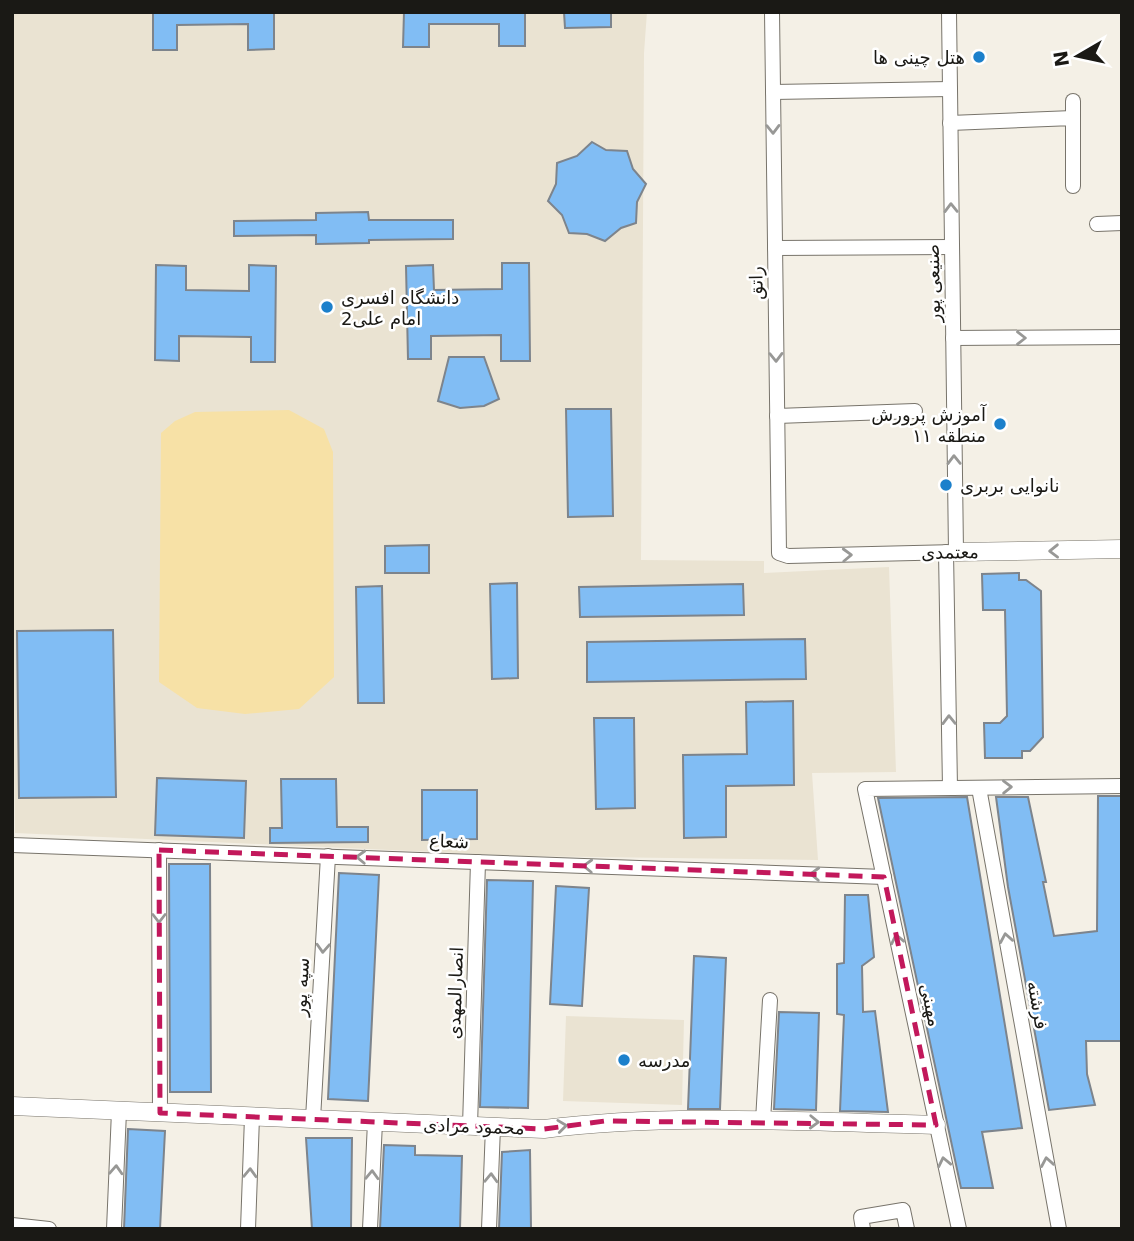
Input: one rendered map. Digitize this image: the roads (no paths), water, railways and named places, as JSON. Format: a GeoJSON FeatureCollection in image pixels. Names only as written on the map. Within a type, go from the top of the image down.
{"type":"FeatureCollection","features":[{"type":"Feature","properties":{"kind":"street","name":"راتق"},"geometry":{"type":"LineString","coordinates":[[772,12],[779,553]]}},
{"type":"Feature","properties":{"kind":"street","name":"صنیعی پور"},"geometry":{"type":"LineString","coordinates":[[949,12],[953,338],[950,788]]}},
{"type":"Feature","properties":{"kind":"street"},"geometry":{"type":"LineString","coordinates":[[773,92],[950,89]]}},
{"type":"Feature","properties":{"kind":"street"},"geometry":{"type":"LineString","coordinates":[[1073,101],[1073,186]]}},
{"type":"Feature","properties":{"kind":"street"},"geometry":{"type":"LineString","coordinates":[[950,122],[1073,118]]}},
{"type":"Feature","properties":{"kind":"street"},"geometry":{"type":"LineString","coordinates":[[1097,224],[1122,223]]}},
{"type":"Feature","properties":{"kind":"street"},"geometry":{"type":"LineString","coordinates":[[775,248],[952,247]]}},
{"type":"Feature","properties":{"kind":"street"},"geometry":{"type":"LineString","coordinates":[[953,338],[1122,337]]}},
{"type":"Feature","properties":{"kind":"street"},"geometry":{"type":"LineString","coordinates":[[777,416],[915,411]]}},
{"type":"Feature","properties":{"kind":"street","name":"معتمدی"},"geometry":{"type":"LineString","coordinates":[[779,553],[788,556],[1122,549]]}},
{"type":"Feature","properties":{"kind":"street"},"geometry":{"type":"LineString","coordinates":[[950,788],[1122,786]]}},
{"type":"Feature","properties":{"kind":"street","name":"مهینی"},"geometry":{"type":"LineString","coordinates":[[950,788],[865,789],[958,1229]]}},
{"type":"Feature","properties":{"kind":"street","name":"فرشته"},"geometry":{"type":"LineString","coordinates":[[979,788],[1059,1229]]}},
{"type":"Feature","properties":{"kind":"street","name":"شعاع"},"geometry":{"type":"LineString","coordinates":[[12,845],[884,877]]}},
{"type":"Feature","properties":{"kind":"street"},"geometry":{"type":"LineString","coordinates":[[159,850],[160,1113]]}},
{"type":"Feature","properties":{"kind":"street","name":"سپه پور"},"geometry":{"type":"LineString","coordinates":[[313,1119],[328,856]]}},
{"type":"Feature","properties":{"kind":"street","name":"انصارالمهدی"},"geometry":{"type":"LineString","coordinates":[[470,1126],[478,862]]}},
{"type":"Feature","properties":{"kind":"street"},"geometry":{"type":"LineString","coordinates":[[763,1121],[770,1000]]}},
{"type":"Feature","properties":{"kind":"street","name":"محمود مرادی"},"geometry":{"type":"LineString","coordinates":[[12,1106],[544,1129],[605,1121],[936,1125]]}},
{"type":"Feature","properties":{"kind":"street"},"geometry":{"type":"LineString","coordinates":[[114,1229],[119,1111]]}},
{"type":"Feature","properties":{"kind":"street"},"geometry":{"type":"LineString","coordinates":[[248,1229],[252,1117]]}},
{"type":"Feature","properties":{"kind":"street"},"geometry":{"type":"LineString","coordinates":[[370,1229],[374,1122]]}},
{"type":"Feature","properties":{"kind":"street"},"geometry":{"type":"LineString","coordinates":[[489,1229],[493,1127]]}},
{"type":"Feature","properties":{"kind":"street"},"geometry":{"type":"LineString","coordinates":[[863,1229],[860,1217],[903,1210],[907,1229]]}},
{"type":"Feature","properties":{"kind":"street"},"geometry":{"type":"LineString","coordinates":[[12,1225],[49,1229]]}},
{"type":"Feature","properties":{"kind":"place","name":"هتل چینی ها"},"geometry":{"type":"Point","coordinates":[979,57]}},
{"type":"Feature","properties":{"kind":"place","name":"دانشگاه افسری امام علی2"},"geometry":{"type":"Point","coordinates":[327,307]}},
{"type":"Feature","properties":{"kind":"place","name":"آموزش پرورش منطقه ۱۱"},"geometry":{"type":"Point","coordinates":[1000,424]}},
{"type":"Feature","properties":{"kind":"place","name":"نانوایی بربری"},"geometry":{"type":"Point","coordinates":[946,485]}},
{"type":"Feature","properties":{"kind":"place","name":"مدرسه"},"geometry":{"type":"Point","coordinates":[624,1060]}}]}
